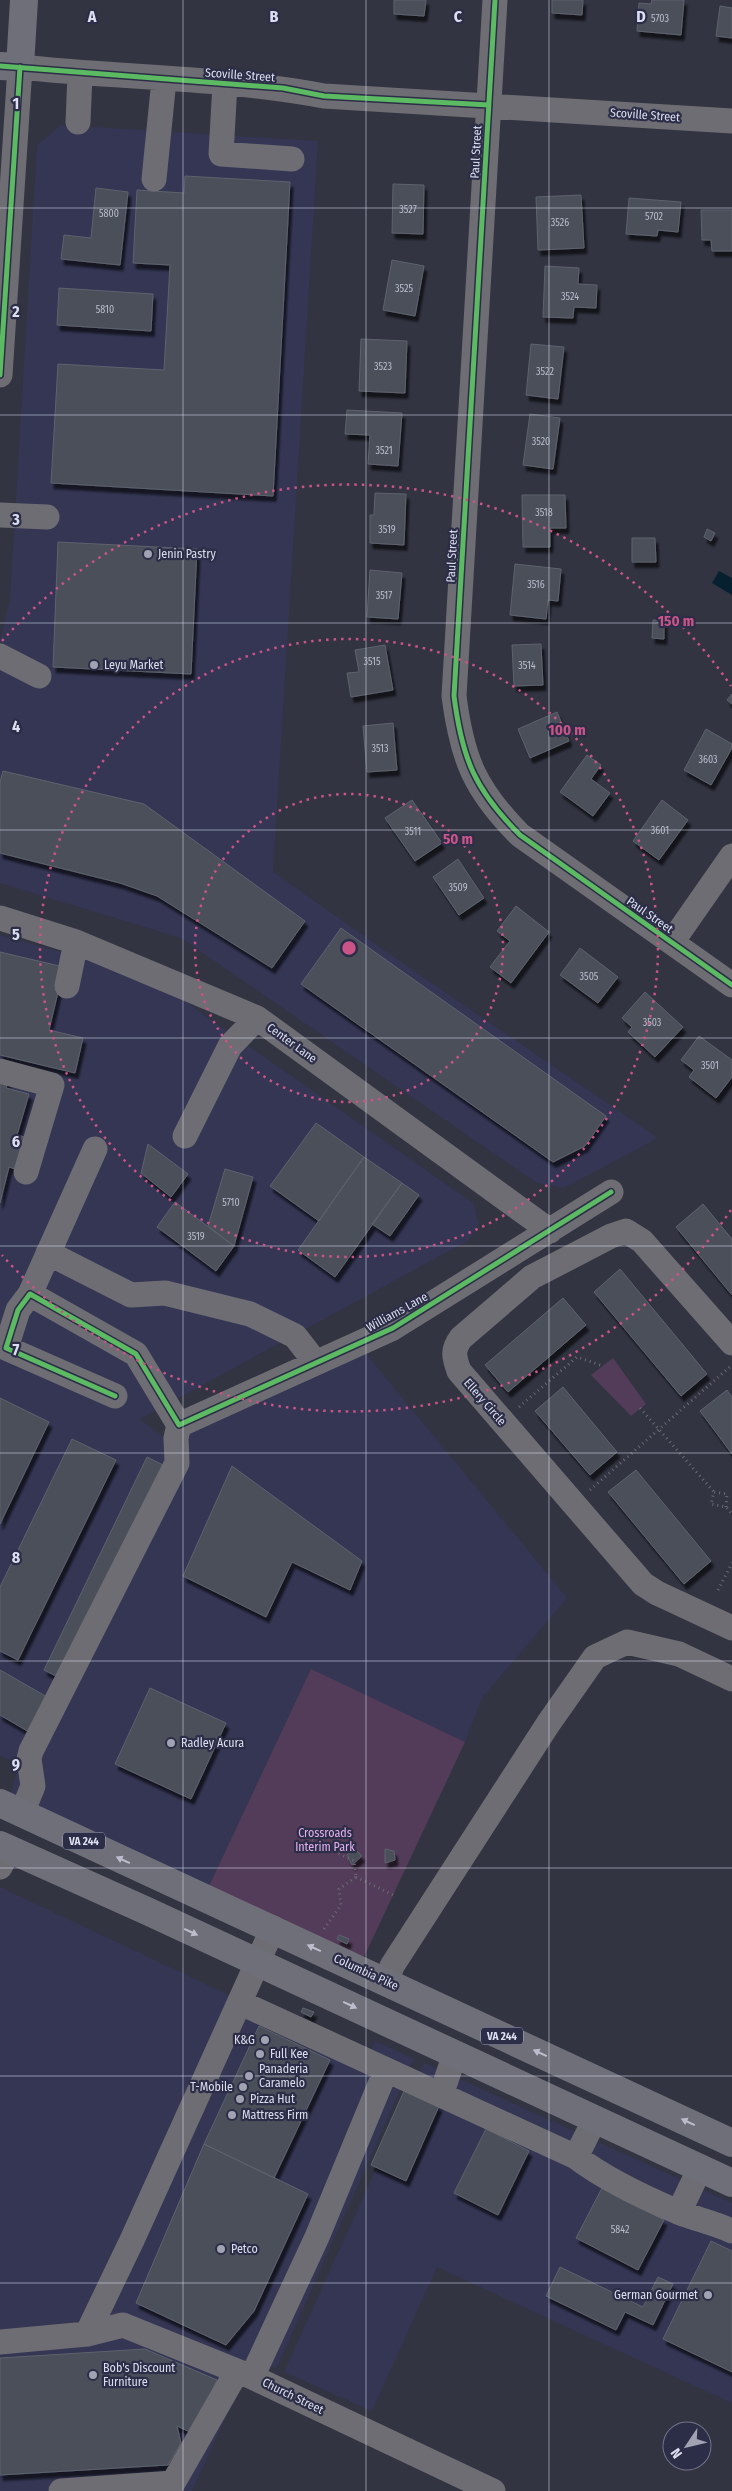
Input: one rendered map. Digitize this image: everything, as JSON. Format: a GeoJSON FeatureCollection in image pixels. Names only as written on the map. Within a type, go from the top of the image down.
{"type":"FeatureCollection","features":[{"type":"Feature","properties":{"kind":"main road"},"geometry":{"type":"LineString","coordinates":[[10,66],[24,0]]}},
{"type":"Feature","properties":{"kind":"main road","name":"Columbia Pike"},"geometry":{"type":"LineString","coordinates":[[11,1808],[732,2142]]}},
{"type":"Feature","properties":{"kind":"main road"},"geometry":{"type":"LineString","coordinates":[[3,1854],[258,1963],[732,2184]]}},
{"type":"Feature","properties":{"kind":"street","name":"Paul Street"},"geometry":{"type":"LineString","coordinates":[[495,0],[454,696],[458,734],[467,762],[481,790],[498,814],[514,830],[732,985]]}},
{"type":"Feature","properties":{"kind":"street","name":"Scoville Street"},"geometry":{"type":"LineString","coordinates":[[10,66],[80,74],[284,88],[324,96],[732,121]]}},
{"type":"Feature","properties":{"kind":"street"},"geometry":{"type":"LineString","coordinates":[[0,375],[10,66]]}},
{"type":"Feature","properties":{"kind":"street"},"geometry":{"type":"LineString","coordinates":[[78,122],[80,74]]}},
{"type":"Feature","properties":{"kind":"street"},"geometry":{"type":"LineString","coordinates":[[154,179],[164,80]]}},
{"type":"Feature","properties":{"kind":"street"},"geometry":{"type":"LineString","coordinates":[[225,84],[221,154],[292,159]]}},
{"type":"Feature","properties":{"kind":"street"},"geometry":{"type":"LineString","coordinates":[[0,515],[48,517]]}},
{"type":"Feature","properties":{"kind":"street"},"geometry":{"type":"LineString","coordinates":[[0,656],[39,676]]}},
{"type":"Feature","properties":{"kind":"street"},"geometry":{"type":"LineString","coordinates":[[672,942],[732,856]]}},
{"type":"Feature","properties":{"kind":"street","name":"Center Lane"},"geometry":{"type":"LineString","coordinates":[[0,918],[76,942],[257,1018],[550,1231]]}},
{"type":"Feature","properties":{"kind":"street"},"geometry":{"type":"LineString","coordinates":[[68,986],[76,942]]}},
{"type":"Feature","properties":{"kind":"street"},"geometry":{"type":"LineString","coordinates":[[185,1136],[230,1046],[257,1018]]}},
{"type":"Feature","properties":{"kind":"street"},"geometry":{"type":"LineString","coordinates":[[0,1071],[52,1085],[26,1172]]}},
{"type":"Feature","properties":{"kind":"street"},"geometry":{"type":"LineString","coordinates":[[94,1149],[30,1294],[18,1310],[6,1348],[115,1396]]}},
{"type":"Feature","properties":{"kind":"street","name":"Williams Lane"},"geometry":{"type":"LineString","coordinates":[[179,1425],[393,1328],[611,1192]]}},
{"type":"Feature","properties":{"kind":"street","name":"Ellery Circle"},"geometry":{"type":"LineString","coordinates":[[732,1343],[642,1241],[626,1231],[611,1236],[532,1277],[461,1338],[454,1346],[453,1357],[459,1371],[644,1584],[657,1593],[732,1628]]}},
{"type":"Feature","properties":{"kind":"street"},"geometry":{"type":"LineString","coordinates":[[48,1253],[131,1295],[165,1293],[250,1314],[295,1336],[316,1363]]}},
{"type":"Feature","properties":{"kind":"street"},"geometry":{"type":"LineString","coordinates":[[11,1808],[33,1786],[29,1760],[31,1751],[177,1463],[176,1438],[179,1425],[136,1354],[30,1294]]}},
{"type":"Feature","properties":{"kind":"street"},"geometry":{"type":"LineString","coordinates":[[386,1982],[392,1966],[548,1724],[595,1657],[627,1642],[679,1654],[732,1679]]}},
{"type":"Feature","properties":{"kind":"street"},"geometry":{"type":"LineString","coordinates":[[87,2334],[241,2003],[272,1928]]}},
{"type":"Feature","properties":{"kind":"street"},"geometry":{"type":"LineString","coordinates":[[241,2003],[576,2158],[593,2170],[678,2212],[711,2221],[732,2231]]}},
{"type":"Feature","properties":{"kind":"street"},"geometry":{"type":"LineString","coordinates":[[441,2095],[455,2054]]}},
{"type":"Feature","properties":{"kind":"street"},"geometry":{"type":"LineString","coordinates":[[61,2491],[173,2483],[245,2374],[317,2237],[386,2070]]}},
{"type":"Feature","properties":{"kind":"street"},"geometry":{"type":"LineString","coordinates":[[576,2158],[595,2119]]}},
{"type":"Feature","properties":{"kind":"street"},"geometry":{"type":"LineString","coordinates":[[678,2212],[700,2168]]}},
{"type":"Feature","properties":{"kind":"street","name":"Church Street"},"geometry":{"type":"LineString","coordinates":[[0,2342],[87,2334],[123,2324],[245,2374],[493,2491]]}},
{"type":"Feature","properties":{"kind":"path"},"geometry":{"type":"LineString","coordinates":[[514,1411],[577,1357],[603,1366]]}},
{"type":"Feature","properties":{"kind":"path"},"geometry":{"type":"LineString","coordinates":[[586,1493],[732,1365]]}},
{"type":"Feature","properties":{"kind":"path"},"geometry":{"type":"LineString","coordinates":[[640,1408],[714,1492],[727,1494],[726,1507]]}},
{"type":"Feature","properties":{"kind":"path"},"geometry":{"type":"LineString","coordinates":[[714,1492],[711,1504],[726,1507],[732,1514]]}},
{"type":"Feature","properties":{"kind":"path"},"geometry":{"type":"LineString","coordinates":[[718,1590],[732,1563]]}},
{"type":"Feature","properties":{"kind":"path"},"geometry":{"type":"LineString","coordinates":[[312,1840],[354,1860],[356,1877]]}},
{"type":"Feature","properties":{"kind":"path"},"geometry":{"type":"LineString","coordinates":[[356,1877],[394,1895]]}},
{"type":"Feature","properties":{"kind":"path"},"geometry":{"type":"LineString","coordinates":[[322,1933],[342,1905],[339,1889],[356,1877]]}},
{"type":"Feature","properties":{"kind":"shaded area"},"geometry":{"type":"Polygon","coordinates":[[[61,125],[318,141],[273,872],[658,1138],[564,1188],[537,1183],[181,938],[0,883],[0,641],[10,598],[37,145],[61,125]]]}},
{"type":"Feature","properties":{"kind":"shaded area"},"geometry":{"type":"Polygon","coordinates":[[[719,571],[732,578],[732,595],[712,583],[719,571]]]}},
{"type":"Feature","properties":{"kind":"shaded area"},"geometry":{"type":"Polygon","coordinates":[[[0,935],[150,977],[473,1203],[479,1223],[469,1240],[140,1419],[178,1449],[176,1438],[358,1344],[567,1598],[482,1698],[465,1742],[311,1670],[209,1886],[11,1793],[19,1765],[0,1755],[0,935]]]}},
{"type":"Feature","properties":{"kind":"shaded area"},"geometry":{"type":"Polygon","coordinates":[[[0,1887],[258,2009],[368,2057],[375,2041],[414,2059],[276,2369],[253,2358],[192,2491],[0,2491],[0,1887]]]}},
{"type":"Feature","properties":{"kind":"shaded area"},"geometry":{"type":"Polygon","coordinates":[[[424,2063],[732,2203],[732,2403],[437,2267],[372,2411],[284,2372],[424,2063]]]}},
{"type":"Feature","properties":{"kind":"green space"},"geometry":{"type":"Polygon","coordinates":[[[613,1358],[646,1404],[631,1416],[591,1375],[613,1358]]]}},
{"type":"Feature","properties":{"kind":"green space","name":"Crossroads Interim Park"},"geometry":{"type":"Polygon","coordinates":[[[311,1669],[465,1742],[363,1959],[209,1886],[311,1669]]]}},
{"type":"Feature","properties":{"kind":"building"},"geometry":{"type":"Polygon","coordinates":[[[394,0],[426,0],[424,16],[394,14],[394,0]]]}},
{"type":"Feature","properties":{"kind":"building"},"geometry":{"type":"Polygon","coordinates":[[[552,0],[583,0],[582,15],[552,13],[552,0]]]}},
{"type":"Feature","properties":{"kind":"building"},"geometry":{"type":"Polygon","coordinates":[[[652,0],[684,0],[681,35],[637,31],[639,3],[651,4],[652,0]]]}},
{"type":"Feature","properties":{"kind":"building"},"geometry":{"type":"Polygon","coordinates":[[[720,6],[732,8],[732,38],[716,36],[720,6]]]}},
{"type":"Feature","properties":{"kind":"building"},"geometry":{"type":"Polygon","coordinates":[[[185,176],[290,182],[273,496],[51,483],[58,364],[164,370],[170,265],[133,263],[137,190],[184,193],[185,176]]]}},
{"type":"Feature","properties":{"kind":"building"},"geometry":{"type":"Polygon","coordinates":[[[393,184],[424,185],[423,234],[392,233],[393,184]]]}},
{"type":"Feature","properties":{"kind":"building"},"geometry":{"type":"Polygon","coordinates":[[[96,188],[128,192],[120,265],[61,259],[64,235],[91,238],[96,188]]]}},
{"type":"Feature","properties":{"kind":"building"},"geometry":{"type":"Polygon","coordinates":[[[581,195],[584,248],[538,250],[536,197],[581,195]]]}},
{"type":"Feature","properties":{"kind":"building"},"geometry":{"type":"Polygon","coordinates":[[[629,198],[681,202],[678,232],[658,230],[657,236],[626,234],[629,198]]]}},
{"type":"Feature","properties":{"kind":"building"},"geometry":{"type":"Polygon","coordinates":[[[701,210],[732,210],[732,251],[712,251],[711,240],[702,240],[701,210]]]}},
{"type":"Feature","properties":{"kind":"building"},"geometry":{"type":"Polygon","coordinates":[[[392,260],[424,266],[415,316],[383,310],[392,260]]]}},
{"type":"Feature","properties":{"kind":"building"},"geometry":{"type":"Polygon","coordinates":[[[545,266],[579,268],[578,284],[597,285],[596,308],[574,307],[573,318],[543,317],[545,266]]]}},
{"type":"Feature","properties":{"kind":"building"},"geometry":{"type":"Polygon","coordinates":[[[59,288],[153,294],[151,331],[57,325],[59,288]]]}},
{"type":"Feature","properties":{"kind":"building"},"geometry":{"type":"Polygon","coordinates":[[[361,339],[407,341],[405,393],[359,391],[361,339]]]}},
{"type":"Feature","properties":{"kind":"building"},"geometry":{"type":"Polygon","coordinates":[[[531,344],[564,347],[558,399],[526,395],[531,344]]]}},
{"type":"Feature","properties":{"kind":"building"},"geometry":{"type":"Polygon","coordinates":[[[347,410],[402,413],[398,466],[368,464],[370,435],[345,434],[347,410]]]}},
{"type":"Feature","properties":{"kind":"building"},"geometry":{"type":"Polygon","coordinates":[[[530,414],[560,418],[553,469],[523,465],[530,414]]]}},
{"type":"Feature","properties":{"kind":"building"},"geometry":{"type":"Polygon","coordinates":[[[375,493],[406,494],[404,545],[370,543],[370,515],[374,515],[375,493]]]}},
{"type":"Feature","properties":{"kind":"building"},"geometry":{"type":"Polygon","coordinates":[[[522,495],[565,495],[566,528],[550,528],[550,547],[523,547],[522,495]]]}},
{"type":"Feature","properties":{"kind":"building"},"geometry":{"type":"Polygon","coordinates":[[[707,529],[715,533],[711,541],[704,537],[707,529]]]}},
{"type":"Feature","properties":{"kind":"building"},"geometry":{"type":"Polygon","coordinates":[[[632,538],[655,538],[656,562],[632,562],[632,538]]]}},
{"type":"Feature","properties":{"kind":"building"},"geometry":{"type":"Polygon","coordinates":[[[58,542],[197,549],[191,674],[53,667],[58,542]]]}},
{"type":"Feature","properties":{"kind":"building"},"geometry":{"type":"Polygon","coordinates":[[[515,564],[561,569],[558,601],[548,600],[546,619],[510,615],[515,564]]]}},
{"type":"Feature","properties":{"kind":"building"},"geometry":{"type":"Polygon","coordinates":[[[370,570],[402,573],[398,619],[367,617],[370,570]]]}},
{"type":"Feature","properties":{"kind":"building"},"geometry":{"type":"Polygon","coordinates":[[[653,620],[664,620],[664,639],[652,638],[653,620]]]}},
{"type":"Feature","properties":{"kind":"building"},"geometry":{"type":"Polygon","coordinates":[[[541,644],[543,685],[514,686],[512,645],[541,644]]]}},
{"type":"Feature","properties":{"kind":"building"},"geometry":{"type":"Polygon","coordinates":[[[385,645],[393,690],[351,697],[347,673],[359,672],[355,650],[385,645]]]}},
{"type":"Feature","properties":{"kind":"building"},"geometry":{"type":"Polygon","coordinates":[[[732,694],[732,704],[727,700],[732,694]]]}},
{"type":"Feature","properties":{"kind":"building"},"geometry":{"type":"Polygon","coordinates":[[[557,712],[569,741],[530,758],[518,729],[557,712]]]}},
{"type":"Feature","properties":{"kind":"building"},"geometry":{"type":"Polygon","coordinates":[[[393,723],[397,770],[367,772],[363,726],[393,723]]]}},
{"type":"Feature","properties":{"kind":"building"},"geometry":{"type":"Polygon","coordinates":[[[706,729],[732,744],[732,748],[711,785],[684,770],[706,729]]]}},
{"type":"Feature","properties":{"kind":"building"},"geometry":{"type":"Polygon","coordinates":[[[587,755],[601,765],[591,779],[610,793],[593,816],[560,792],[587,755]]]}},
{"type":"Feature","properties":{"kind":"building"},"geometry":{"type":"Polygon","coordinates":[[[3,771],[144,804],[305,921],[272,968],[157,896],[120,883],[0,853],[0,782],[3,771]]]}},
{"type":"Feature","properties":{"kind":"building"},"geometry":{"type":"Polygon","coordinates":[[[412,800],[442,843],[415,861],[385,818],[412,800]]]}},
{"type":"Feature","properties":{"kind":"building"},"geometry":{"type":"Polygon","coordinates":[[[662,800],[688,820],[659,860],[633,841],[662,800]]]}},
{"type":"Feature","properties":{"kind":"building"},"geometry":{"type":"Polygon","coordinates":[[[458,859],[484,898],[459,915],[433,877],[458,859]]]}},
{"type":"Feature","properties":{"kind":"building"},"geometry":{"type":"Polygon","coordinates":[[[516,906],[549,932],[511,983],[490,967],[510,941],[497,931],[516,906]]]}},
{"type":"Feature","properties":{"kind":"building"},"geometry":{"type":"Polygon","coordinates":[[[341,928],[606,1116],[585,1146],[553,1162],[301,984],[341,928]]]}},
{"type":"Feature","properties":{"kind":"building"},"geometry":{"type":"Polygon","coordinates":[[[580,948],[618,977],[598,1003],[560,975],[580,948]]]}},
{"type":"Feature","properties":{"kind":"building"},"geometry":{"type":"Polygon","coordinates":[[[0,952],[64,967],[49,1030],[83,1038],[75,1073],[0,1055],[0,952]]]}},
{"type":"Feature","properties":{"kind":"building"},"geometry":{"type":"Polygon","coordinates":[[[645,992],[683,1027],[655,1057],[628,1032],[632,1027],[622,1018],[645,992]]]}},
{"type":"Feature","properties":{"kind":"building"},"geometry":{"type":"Polygon","coordinates":[[[699,1036],[732,1060],[732,1077],[716,1098],[689,1077],[694,1070],[681,1060],[699,1036]]]}},
{"type":"Feature","properties":{"kind":"building"},"geometry":{"type":"Polygon","coordinates":[[[0,1079],[8,1081],[6,1088],[29,1094],[17,1135],[24,1137],[15,1169],[9,1167],[0,1203],[0,1079]]]}},
{"type":"Feature","properties":{"kind":"building"},"geometry":{"type":"Polygon","coordinates":[[[316,1123],[364,1157],[319,1221],[270,1186],[316,1123]]]}},
{"type":"Feature","properties":{"kind":"building"},"geometry":{"type":"Polygon","coordinates":[[[148,1144],[188,1174],[171,1197],[141,1173],[148,1144]]]}},
{"type":"Feature","properties":{"kind":"building"},"geometry":{"type":"Polygon","coordinates":[[[364,1157],[402,1183],[335,1277],[298,1250],[364,1157]]]}},
{"type":"Feature","properties":{"kind":"building"},"geometry":{"type":"Polygon","coordinates":[[[225,1169],[253,1177],[234,1246],[208,1226],[225,1169]]]}},
{"type":"Feature","properties":{"kind":"building"},"geometry":{"type":"Polygon","coordinates":[[[402,1183],[419,1195],[390,1236],[372,1224],[402,1183]]]}},
{"type":"Feature","properties":{"kind":"building"},"geometry":{"type":"Polygon","coordinates":[[[175,1202],[234,1246],[216,1271],[157,1227],[175,1202]]]}},
{"type":"Feature","properties":{"kind":"building"},"geometry":{"type":"Polygon","coordinates":[[[703,1204],[732,1239],[732,1295],[676,1227],[703,1204]]]}},
{"type":"Feature","properties":{"kind":"building"},"geometry":{"type":"Polygon","coordinates":[[[620,1269],[707,1374],[681,1396],[594,1292],[620,1269]]]}},
{"type":"Feature","properties":{"kind":"building"},"geometry":{"type":"Polygon","coordinates":[[[563,1298],[586,1325],[508,1392],[485,1365],[563,1298]]]}},
{"type":"Feature","properties":{"kind":"building"},"geometry":{"type":"Polygon","coordinates":[[[563,1387],[617,1452],[590,1475],[535,1411],[563,1387]]]}},
{"type":"Feature","properties":{"kind":"building"},"geometry":{"type":"Polygon","coordinates":[[[727,1390],[732,1397],[732,1454],[700,1411],[727,1390]]]}},
{"type":"Feature","properties":{"kind":"building"},"geometry":{"type":"Polygon","coordinates":[[[0,1398],[49,1422],[0,1524],[0,1398]]]}},
{"type":"Feature","properties":{"kind":"building"},"geometry":{"type":"Polygon","coordinates":[[[72,1439],[116,1460],[18,1660],[0,1651],[0,1587],[72,1439]]]}},
{"type":"Feature","properties":{"kind":"building"},"geometry":{"type":"Polygon","coordinates":[[[147,1457],[165,1466],[62,1679],[44,1670],[147,1457]]]}},
{"type":"Feature","properties":{"kind":"building"},"geometry":{"type":"Polygon","coordinates":[[[232,1466],[362,1561],[350,1590],[292,1562],[266,1617],[183,1576],[232,1466]]]}},
{"type":"Feature","properties":{"kind":"building"},"geometry":{"type":"Polygon","coordinates":[[[636,1470],[711,1561],[684,1584],[608,1492],[636,1470]]]}},
{"type":"Feature","properties":{"kind":"building"},"geometry":{"type":"Polygon","coordinates":[[[0,1670],[49,1698],[29,1732],[0,1715],[0,1670]]]}},
{"type":"Feature","properties":{"kind":"building","name":"Radley Acura"},"geometry":{"type":"Polygon","coordinates":[[[150,1688],[226,1723],[191,1799],[115,1764],[150,1688]]]}},
{"type":"Feature","properties":{"kind":"building"},"geometry":{"type":"Polygon","coordinates":[[[355,1849],[362,1856],[352,1865],[347,1855],[355,1849]]]}},
{"type":"Feature","properties":{"kind":"building"},"geometry":{"type":"Polygon","coordinates":[[[385,1849],[394,1851],[395,1860],[385,1863],[385,1849]]]}},
{"type":"Feature","properties":{"kind":"building"},"geometry":{"type":"Polygon","coordinates":[[[339,1935],[349,1939],[347,1944],[337,1939],[339,1935]]]}},
{"type":"Feature","properties":{"kind":"building"},"geometry":{"type":"Polygon","coordinates":[[[303,2008],[314,2012],[311,2017],[301,2012],[303,2008]]]}},
{"type":"Feature","properties":{"kind":"building"},"geometry":{"type":"Polygon","coordinates":[[[259,2026],[330,2060],[274,2178],[204,2144],[259,2026]]]}},
{"type":"Feature","properties":{"kind":"building"},"geometry":{"type":"Polygon","coordinates":[[[404,2091],[439,2106],[406,2181],[371,2165],[404,2091]]]}},
{"type":"Feature","properties":{"kind":"building"},"geometry":{"type":"Polygon","coordinates":[[[486,2129],[529,2151],[498,2215],[454,2193],[486,2129]]]}},
{"type":"Feature","properties":{"kind":"building","name":"Petco"},"geometry":{"type":"Polygon","coordinates":[[[204,2144],[308,2194],[254,2311],[226,2345],[136,2303],[204,2144]]]}},
{"type":"Feature","properties":{"kind":"building"},"geometry":{"type":"Polygon","coordinates":[[[602,2188],[664,2220],[638,2270],[576,2238],[602,2188]]]}},
{"type":"Feature","properties":{"kind":"building","name":"German Gourmet"},"geometry":{"type":"Polygon","coordinates":[[[711,2241],[732,2251],[732,2372],[663,2339],[711,2241]]]}},
{"type":"Feature","properties":{"kind":"building"},"geometry":{"type":"Polygon","coordinates":[[[560,2267],[643,2307],[658,2277],[673,2284],[653,2325],[625,2312],[616,2330],[546,2296],[560,2267]]]}},
{"type":"Feature","properties":{"kind":"building"},"geometry":{"type":"Polygon","coordinates":[[[145,2349],[217,2380],[192,2433],[177,2426],[181,2443],[168,2465],[0,2475],[0,2358],[145,2349]]]}},
{"type":"Feature","properties":{"kind":"cycle path"},"geometry":{"type":"LineString","coordinates":[[495,0],[454,696],[461,738],[481,788],[520,835],[732,985]]}},
{"type":"Feature","properties":{"kind":"cycle path"},"geometry":{"type":"LineString","coordinates":[[0,66],[283,88],[324,96],[489,105]]}},
{"type":"Feature","properties":{"kind":"cycle path"},"geometry":{"type":"LineString","coordinates":[[0,375],[20,67]]}},
{"type":"Feature","properties":{"kind":"cycle path"},"geometry":{"type":"LineString","coordinates":[[115,1396],[6,1348],[18,1310],[30,1294],[136,1354],[179,1425],[393,1328],[611,1192]]}},
{"type":"Feature","properties":{"kind":"place","name":"Jenin Pastry"},"geometry":{"type":"Point","coordinates":[148,554]}},
{"type":"Feature","properties":{"kind":"place","name":"Leyu Market"},"geometry":{"type":"Point","coordinates":[94,665]}},
{"type":"Feature","properties":{"kind":"place","name":"Radley Acura"},"geometry":{"type":"Point","coordinates":[171,1743]}},
{"type":"Feature","properties":{"kind":"place","name":"K&G"},"geometry":{"type":"Point","coordinates":[265,2040]}},
{"type":"Feature","properties":{"kind":"place","name":"Full Kee"},"geometry":{"type":"Point","coordinates":[260,2054]}},
{"type":"Feature","properties":{"kind":"place","name":"Panaderia Caramelo"},"geometry":{"type":"Point","coordinates":[249,2076]}},
{"type":"Feature","properties":{"kind":"place","name":"T-Mobile"},"geometry":{"type":"Point","coordinates":[243,2087]}},
{"type":"Feature","properties":{"kind":"place","name":"Pizza Hut"},"geometry":{"type":"Point","coordinates":[240,2099]}},
{"type":"Feature","properties":{"kind":"place","name":"Mattress Firm"},"geometry":{"type":"Point","coordinates":[232,2115]}},
{"type":"Feature","properties":{"kind":"place","name":"Petco"},"geometry":{"type":"Point","coordinates":[221,2249]}},
{"type":"Feature","properties":{"kind":"place","name":"German Gourmet"},"geometry":{"type":"Point","coordinates":[708,2295]}},
{"type":"Feature","properties":{"kind":"place","name":"Bob's Discount Furniture"},"geometry":{"type":"Point","coordinates":[93,2375]}}]}
